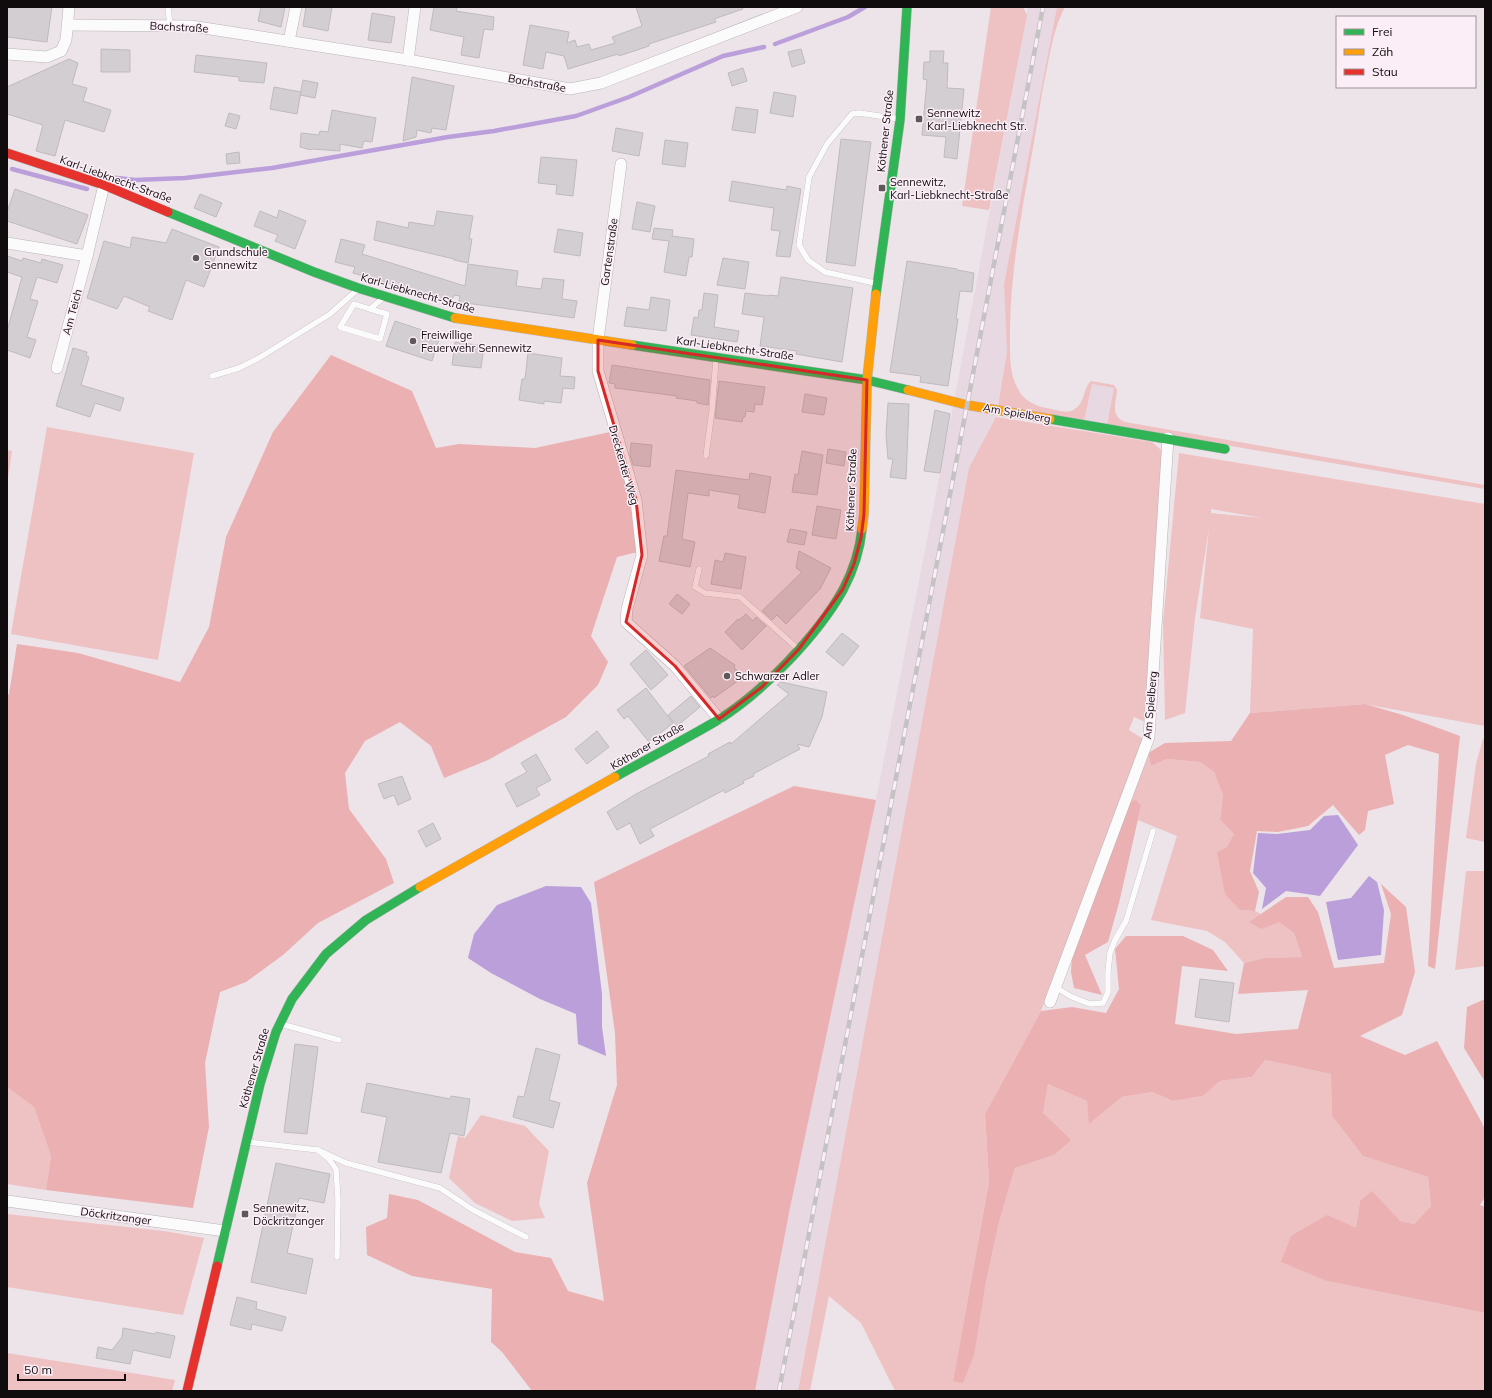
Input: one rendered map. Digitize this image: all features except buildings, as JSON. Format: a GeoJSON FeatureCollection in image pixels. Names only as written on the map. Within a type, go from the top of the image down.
{"type":"FeatureCollection","features":[{"type":"Feature","properties":{"kind":"main road","name":"Köthener Straße"},"geometry":{"type":"LineString","coordinates":[[187,1391],[260,1084],[276,1032],[292,999],[326,954],[366,920],[405,895],[719,719],[762,687],[799,649],[830,610],[843,589],[854,564],[861,538],[864,514],[867,380],[878,283],[900,120],[907,7]]}},
{"type":"Feature","properties":{"kind":"main road","name":"Karl-Liebknecht-Straße"},"geometry":{"type":"LineString","coordinates":[[7,153],[104,185],[314,272],[384,297],[459,319],[867,380]]}},
{"type":"Feature","properties":{"kind":"main road","name":"Am Spielberg"},"geometry":{"type":"LineString","coordinates":[[867,380],[967,405],[1168,438],[1225,449]]}},
{"type":"Feature","properties":{"kind":"street"},"geometry":{"type":"LineString","coordinates":[[7,54],[47,57],[61,51],[66,40],[69,7]]}},
{"type":"Feature","properties":{"kind":"street"},"geometry":{"type":"LineString","coordinates":[[289,41],[296,7]]}},
{"type":"Feature","properties":{"kind":"street"},"geometry":{"type":"LineString","coordinates":[[408,60],[416,7]]}},
{"type":"Feature","properties":{"kind":"street","name":"Bachstraße"},"geometry":{"type":"LineString","coordinates":[[68,25],[191,26],[408,60],[570,89],[601,83],[781,10],[797,7]]}},
{"type":"Feature","properties":{"kind":"street","name":"Gartenstraße"},"geometry":{"type":"LineString","coordinates":[[598,340],[621,164]]}},
{"type":"Feature","properties":{"kind":"street","name":"Am Teich"},"geometry":{"type":"LineString","coordinates":[[57,368],[104,185]]}},
{"type":"Feature","properties":{"kind":"street"},"geometry":{"type":"LineString","coordinates":[[7,242],[87,256]]}},
{"type":"Feature","properties":{"kind":"street","name":"Dreckenter Weg"},"geometry":{"type":"LineString","coordinates":[[598,340],[598,371],[636,500],[642,555],[627,609],[626,622],[675,666],[719,719]]}},
{"type":"Feature","properties":{"kind":"street","name":"Am Spielberg"},"geometry":{"type":"LineString","coordinates":[[1050,1002],[1150,737],[1168,438]]}},
{"type":"Feature","properties":{"kind":"street","name":"Döckritzanger"},"geometry":{"type":"LineString","coordinates":[[7,1201],[225,1231]]}},
{"type":"Feature","properties":{"kind":"lane"},"geometry":{"type":"LineString","coordinates":[[168,7],[170,26]]}},
{"type":"Feature","properties":{"kind":"lane"},"geometry":{"type":"LineString","coordinates":[[878,283],[825,272],[808,260],[799,245],[809,177],[827,144],[852,114],[859,113],[900,120]]}},
{"type":"Feature","properties":{"kind":"lane"},"geometry":{"type":"LineString","coordinates":[[212,376],[239,368],[259,358],[330,314],[358,288]]}},
{"type":"Feature","properties":{"kind":"lane"},"geometry":{"type":"LineString","coordinates":[[370,309],[384,297]]}},
{"type":"Feature","properties":{"kind":"lane"},"geometry":{"type":"LineString","coordinates":[[354,304],[370,309],[387,314],[380,339],[340,327],[354,304]]}},
{"type":"Feature","properties":{"kind":"lane"},"geometry":{"type":"LineString","coordinates":[[706,456],[712,410],[716,357]]}},
{"type":"Feature","properties":{"kind":"lane"},"geometry":{"type":"LineString","coordinates":[[699,569],[695,587],[705,593],[740,597],[799,649]]}},
{"type":"Feature","properties":{"kind":"lane"},"geometry":{"type":"LineString","coordinates":[[1055,988],[1090,1004],[1103,1003],[1108,992],[1110,953],[1114,940],[1126,921],[1153,831]]}},
{"type":"Feature","properties":{"kind":"lane"},"geometry":{"type":"LineString","coordinates":[[280,1024],[339,1040]]}},
{"type":"Feature","properties":{"kind":"lane"},"geometry":{"type":"LineString","coordinates":[[246,1142],[318,1150],[346,1163],[440,1188],[473,1210],[526,1237]]}},
{"type":"Feature","properties":{"kind":"lane"},"geometry":{"type":"LineString","coordinates":[[318,1150],[328,1158],[336,1170],[338,1200],[337,1257]]}},
{"type":"Feature","properties":{"kind":"highlighted area"},"geometry":{"type":"Polygon","coordinates":[[[598,340],[867,380],[864,514],[861,538],[854,564],[843,589],[799,649],[762,687],[719,719],[675,666],[626,622],[642,555],[636,500],[598,371],[598,340]]]}},
{"type":"Feature","properties":{"kind":"shaded area"},"geometry":{"type":"Polygon","coordinates":[[[991,7],[1023,7],[1027,15],[989,210],[962,206],[991,7]]]}},
{"type":"Feature","properties":{"kind":"shaded area"},"geometry":{"type":"Polygon","coordinates":[[[1028,7],[1057,7],[1004,284],[1007,352],[996,417],[969,469],[798,1391],[755,1391],[790,1208],[876,800],[955,397],[1028,7]]]}},
{"type":"Feature","properties":{"kind":"shaded area"},"geometry":{"type":"Polygon","coordinates":[[[1057,7],[1065,7],[1050,52],[1015,256],[1011,304],[1010,347],[1012,375],[1016,386],[1022,395],[1034,404],[1069,412],[1081,403],[1088,384],[1091,381],[1114,385],[1117,390],[1115,404],[1116,413],[1120,419],[1125,422],[1485,485],[1485,489],[1107,425],[1114,388],[1092,384],[1084,421],[998,406],[1007,352],[1004,284],[1057,7]]]}},
{"type":"Feature","properties":{"kind":"shaded area"},"geometry":{"type":"Polygon","coordinates":[[[331,355],[412,391],[436,448],[459,444],[535,448],[610,432],[630,496],[638,552],[617,557],[591,636],[608,662],[598,685],[566,717],[488,760],[444,778],[431,746],[400,722],[365,741],[345,773],[349,809],[386,859],[394,883],[318,923],[283,955],[246,982],[220,992],[205,1063],[209,1127],[193,1208],[46,1190],[51,1156],[34,1107],[7,1087],[7,696],[9,694],[17,644],[78,653],[180,682],[209,627],[226,537],[273,432],[331,355]]]}},
{"type":"Feature","properties":{"kind":"shaded area"},"geometry":{"type":"Polygon","coordinates":[[[1092,384],[1114,388],[1107,425],[1084,421],[1092,384]]]}},
{"type":"Feature","properties":{"kind":"shaded area"},"geometry":{"type":"Polygon","coordinates":[[[996,417],[1152,442],[1161,450],[1164,462],[1145,722],[1134,717],[1129,730],[1145,740],[1041,1011],[985,1114],[989,1182],[953,1381],[985,1287],[999,1222],[1015,1168],[1054,1155],[1043,1112],[1048,1084],[1087,1101],[1090,1123],[1122,1097],[1152,1092],[1173,1101],[1203,1096],[1220,1081],[1252,1077],[1265,1060],[1331,1074],[1332,1116],[1363,1156],[1428,1177],[1431,1206],[1414,1224],[1400,1221],[1360,1201],[1356,1228],[1327,1281],[1485,1313],[1485,1391],[895,1391],[861,1323],[829,1296],[810,1391],[798,1391],[969,468],[996,417]]]}},
{"type":"Feature","properties":{"kind":"shaded area"},"geometry":{"type":"Polygon","coordinates":[[[47,427],[194,453],[158,660],[11,634],[47,427]]]}},
{"type":"Feature","properties":{"kind":"shaded area"},"geometry":{"type":"Polygon","coordinates":[[[7,450],[12,451],[7,485],[7,450]]]}},
{"type":"Feature","properties":{"kind":"shaded area"},"geometry":{"type":"Polygon","coordinates":[[[1179,453],[1485,504],[1485,726],[1364,704],[1250,713],[1253,629],[1200,618],[1209,528],[1195,618],[1185,713],[1165,720],[1163,623],[1179,453]],[[1211,509],[1211,513],[1262,518],[1211,509]]]}},
{"type":"Feature","properties":{"kind":"shaded area"},"geometry":{"type":"Polygon","coordinates":[[[1365,704],[1403,715],[1460,736],[1435,969],[1428,966],[1439,754],[1408,745],[1385,755],[1394,804],[1368,811],[1365,830],[1359,835],[1333,805],[1308,826],[1278,832],[1257,831],[1250,871],[1259,892],[1255,911],[1240,910],[1225,894],[1217,852],[1226,848],[1234,834],[1220,820],[1223,795],[1214,772],[1200,762],[1167,759],[1151,766],[1148,753],[1165,743],[1231,741],[1250,713],[1365,704]]]}},
{"type":"Feature","properties":{"kind":"shaded area"},"geometry":{"type":"Polygon","coordinates":[[[1483,739],[1485,739],[1485,842],[1466,838],[1476,764],[1483,739]]]}},
{"type":"Feature","properties":{"kind":"shaded area"},"geometry":{"type":"Polygon","coordinates":[[[1148,753],[1151,766],[1167,759],[1200,762],[1214,772],[1223,795],[1220,820],[1234,834],[1226,848],[1240,910],[1255,911],[1261,914],[1249,922],[1279,922],[1294,933],[1302,957],[1264,958],[1244,963],[1225,942],[1207,931],[1151,920],[1177,836],[1138,820],[1141,806],[1130,802],[1148,753]]]}},
{"type":"Feature","properties":{"kind":"shaded area"},"geometry":{"type":"Polygon","coordinates":[[[794,786],[876,800],[790,1208],[755,1391],[532,1391],[502,1352],[491,1342],[492,1289],[412,1276],[367,1255],[366,1227],[387,1218],[389,1194],[418,1200],[515,1252],[551,1258],[568,1291],[604,1301],[587,1183],[617,1085],[615,1033],[594,882],[794,786]]]}},
{"type":"Feature","properties":{"kind":"shaded area"},"geometry":{"type":"Polygon","coordinates":[[[1136,800],[1141,806],[1119,903],[1108,942],[1085,955],[1102,995],[1074,988],[1071,972],[1072,957],[1130,802],[1136,800]]]}},
{"type":"Feature","properties":{"kind":"shaded area"},"geometry":{"type":"Polygon","coordinates":[[[1338,815],[1358,845],[1320,896],[1286,891],[1262,909],[1266,888],[1253,873],[1258,833],[1277,834],[1310,830],[1324,816],[1338,815]]]}},
{"type":"Feature","properties":{"kind":"shaded area"},"geometry":{"type":"Polygon","coordinates":[[[1466,871],[1485,871],[1485,966],[1455,970],[1466,871]]]}},
{"type":"Feature","properties":{"kind":"shaded area"},"geometry":{"type":"Polygon","coordinates":[[[1369,876],[1377,882],[1384,910],[1381,955],[1338,960],[1326,902],[1351,898],[1369,876]]]}},
{"type":"Feature","properties":{"kind":"shaded area"},"geometry":{"type":"Polygon","coordinates":[[[1381,884],[1406,907],[1415,972],[1402,1015],[1360,1036],[1405,1055],[1437,1041],[1482,1123],[1485,1130],[1485,1197],[1480,1205],[1485,1207],[1485,1313],[1327,1281],[1281,1262],[1291,1236],[1327,1215],[1356,1228],[1360,1201],[1372,1191],[1400,1221],[1414,1224],[1431,1206],[1428,1177],[1363,1156],[1332,1116],[1331,1074],[1265,1060],[1252,1077],[1220,1081],[1203,1096],[1173,1101],[1152,1092],[1122,1097],[1089,1124],[1087,1101],[1048,1084],[1043,1113],[1071,1140],[1054,1155],[1015,1168],[999,1222],[985,1287],[974,1355],[963,1383],[953,1381],[989,1182],[985,1114],[1041,1011],[1072,1007],[1106,1013],[1119,989],[1115,949],[1126,936],[1183,936],[1213,950],[1228,971],[1182,966],[1175,1024],[1236,1034],[1298,1029],[1308,990],[1238,994],[1244,963],[1264,958],[1302,957],[1294,933],[1279,922],[1261,929],[1249,922],[1286,897],[1308,897],[1318,912],[1334,968],[1384,963],[1391,914],[1381,884]]]}},
{"type":"Feature","properties":{"kind":"shaded area"},"geometry":{"type":"Polygon","coordinates":[[[546,886],[581,887],[591,903],[602,994],[602,1027],[606,1056],[578,1044],[576,1014],[540,999],[491,973],[468,958],[474,934],[497,905],[546,886]]]}},
{"type":"Feature","properties":{"kind":"shaded area"},"geometry":{"type":"Polygon","coordinates":[[[1485,999],[1485,1082],[1464,1048],[1467,1007],[1485,999]]]}},
{"type":"Feature","properties":{"kind":"shaded area"},"geometry":{"type":"Polygon","coordinates":[[[7,1087],[34,1107],[51,1156],[46,1190],[7,1184],[7,1087]]]}},
{"type":"Feature","properties":{"kind":"shaded area"},"geometry":{"type":"Polygon","coordinates":[[[481,1115],[525,1126],[549,1151],[539,1204],[545,1218],[512,1221],[475,1203],[449,1178],[458,1136],[465,1138],[481,1115]]]}},
{"type":"Feature","properties":{"kind":"shaded area"},"geometry":{"type":"Polygon","coordinates":[[[7,1214],[164,1231],[204,1238],[183,1315],[7,1287],[7,1214]]]}},
{"type":"Feature","properties":{"kind":"shaded area"},"geometry":{"type":"Polygon","coordinates":[[[7,1353],[175,1380],[172,1391],[7,1391],[7,1353]]]}},
{"type":"Feature","properties":{"kind":"waterway"},"geometry":{"type":"LineString","coordinates":[[775,44],[848,17],[865,7]]}},
{"type":"Feature","properties":{"kind":"waterway"},"geometry":{"type":"LineString","coordinates":[[108,177],[135,180],[185,178],[272,168],[576,116],[629,97],[723,56],[764,47]]}},
{"type":"Feature","properties":{"kind":"waterway"},"geometry":{"type":"LineString","coordinates":[[12,169],[87,189]]}},
{"type":"Feature","properties":{"kind":"railway"},"geometry":{"type":"LineString","coordinates":[[779,1391],[1043,7]]}},
{"type":"Feature","properties":{"kind":"traffic: fast"},"geometry":{"type":"LineString","coordinates":[[876,294],[900,120],[907,7]]}},
{"type":"Feature","properties":{"kind":"traffic: fast"},"geometry":{"type":"LineString","coordinates":[[168,212],[314,272],[358,288],[455,318]]}},
{"type":"Feature","properties":{"kind":"traffic: fast"},"geometry":{"type":"LineString","coordinates":[[632,345],[867,380],[908,390]]}},
{"type":"Feature","properties":{"kind":"traffic: fast"},"geometry":{"type":"LineString","coordinates":[[1050,419],[1225,449]]}},
{"type":"Feature","properties":{"kind":"traffic: fast"},"geometry":{"type":"LineString","coordinates":[[615,777],[718,720],[753,694],[788,662],[819,626],[843,590],[856,560],[862,529]]}},
{"type":"Feature","properties":{"kind":"traffic: fast"},"geometry":{"type":"LineString","coordinates":[[217,1266],[260,1084],[276,1032],[292,999],[326,954],[366,920],[420,887]]}},
{"type":"Feature","properties":{"kind":"traffic: slow"},"geometry":{"type":"LineString","coordinates":[[862,529],[864,514],[867,380],[876,294]]}},
{"type":"Feature","properties":{"kind":"traffic: slow"},"geometry":{"type":"LineString","coordinates":[[455,318],[632,345]]}},
{"type":"Feature","properties":{"kind":"traffic: slow"},"geometry":{"type":"LineString","coordinates":[[908,390],[967,405],[1050,419]]}},
{"type":"Feature","properties":{"kind":"traffic: slow"},"geometry":{"type":"LineString","coordinates":[[420,887],[615,777]]}},
{"type":"Feature","properties":{"kind":"traffic: jam"},"geometry":{"type":"LineString","coordinates":[[7,153],[104,185],[168,212]]}},
{"type":"Feature","properties":{"kind":"traffic: jam"},"geometry":{"type":"LineString","coordinates":[[187,1391],[217,1266]]}},
{"type":"Feature","properties":{"kind":"place","name":"Sennewitz Karl-Liebknecht Str."},"geometry":{"type":"Point","coordinates":[919,119]}},
{"type":"Feature","properties":{"kind":"place","name":"Sennewitz, Karl-Liebknecht-Straße"},"geometry":{"type":"Point","coordinates":[882,188]}},
{"type":"Feature","properties":{"kind":"place","name":"Grundschule Sennewitz"},"geometry":{"type":"Point","coordinates":[196,258]}},
{"type":"Feature","properties":{"kind":"place","name":"Freiwillige Feuerwehr Sennewitz"},"geometry":{"type":"Point","coordinates":[413,341]}},
{"type":"Feature","properties":{"kind":"place","name":"Schwarzer Adler"},"geometry":{"type":"Point","coordinates":[727,676]}},
{"type":"Feature","properties":{"kind":"place","name":"Sennewitz, Döckritzanger"},"geometry":{"type":"Point","coordinates":[245,1214]}}]}
